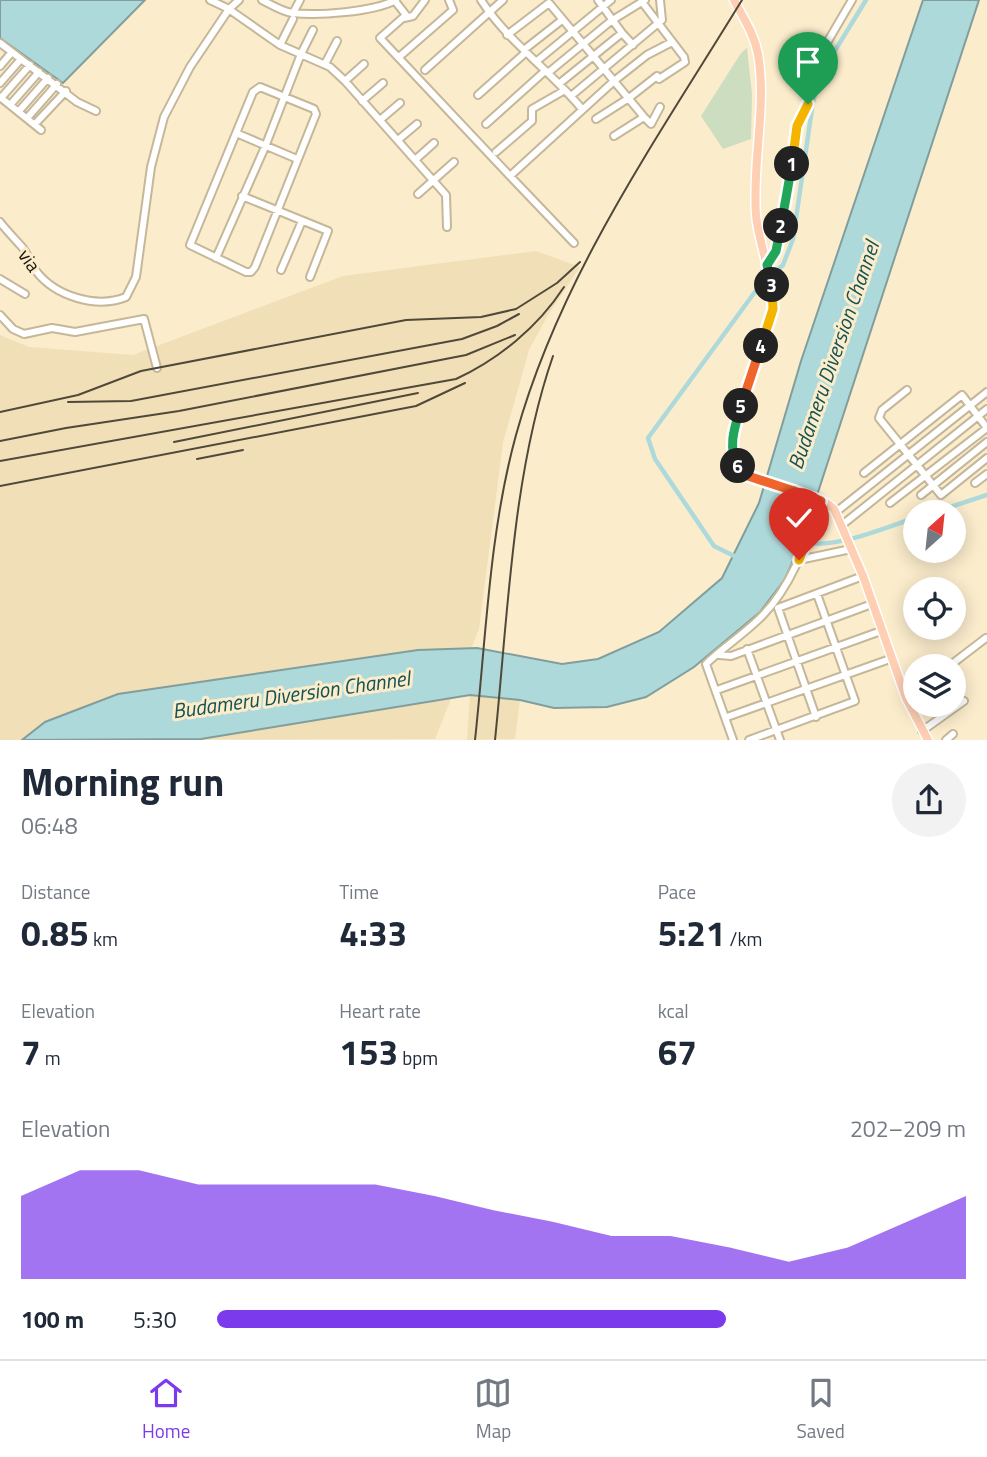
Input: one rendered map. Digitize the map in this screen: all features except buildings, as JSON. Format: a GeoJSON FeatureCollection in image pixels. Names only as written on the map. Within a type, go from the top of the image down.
{"type":"FeatureCollection","features":[{"type":"Feature","properties":{"kind":"main road"},"geometry":{"type":"LineString","coordinates":[[734,0],[748,24],[758,53],[761,92],[755,190],[761,244],[770,273],[773,309],[732,441],[732,453],[742,472],[817,499],[831,506],[836,512],[863,576],[903,691]]}},
{"type":"Feature","properties":{"kind":"main road"},"geometry":{"type":"LineString","coordinates":[[915,717],[928,740]]}},
{"type":"Feature","properties":{"kind":"street"},"geometry":{"type":"LineString","coordinates":[[210,0],[230,10],[280,45],[325,64],[345,81],[446,195],[447,227]]}},
{"type":"Feature","properties":{"kind":"street"},"geometry":{"type":"LineString","coordinates":[[230,10],[239,0]]}},
{"type":"Feature","properties":{"kind":"street"},"geometry":{"type":"LineString","coordinates":[[262,0],[293,16],[396,1],[406,15],[404,18]]}},
{"type":"Feature","properties":{"kind":"street"},"geometry":{"type":"LineString","coordinates":[[280,45],[300,0]]}},
{"type":"Feature","properties":{"kind":"street"},"geometry":{"type":"LineString","coordinates":[[425,0],[413,16],[404,18],[380,38],[574,243]]}},
{"type":"Feature","properties":{"kind":"street"},"geometry":{"type":"LineString","coordinates":[[399,57],[453,10],[449,0]]}},
{"type":"Feature","properties":{"kind":"street"},"geometry":{"type":"LineString","coordinates":[[481,0],[507,35],[549,72],[582,109]]}},
{"type":"Feature","properties":{"kind":"street"},"geometry":{"type":"LineString","coordinates":[[425,70],[503,0]]}},
{"type":"Feature","properties":{"kind":"street"},"geometry":{"type":"LineString","coordinates":[[537,61],[572,32],[600,3],[611,0]]}},
{"type":"Feature","properties":{"kind":"street"},"geometry":{"type":"LineString","coordinates":[[571,96],[662,20],[660,0]]}},
{"type":"Feature","properties":{"kind":"street"},"geometry":{"type":"LineString","coordinates":[[770,273],[797,126],[810,97],[811,70],[852,0]]}},
{"type":"Feature","properties":{"kind":"street"},"geometry":{"type":"LineString","coordinates":[[507,35],[548,1],[582,45],[651,124],[660,107]]}},
{"type":"Feature","properties":{"kind":"street"},"geometry":{"type":"LineString","coordinates":[[486,124],[544,71],[549,72],[611,21],[643,1],[685,62],[659,79],[657,76],[596,119]]}},
{"type":"Feature","properties":{"kind":"street"},"geometry":{"type":"LineString","coordinates":[[600,3],[611,21],[633,45]]}},
{"type":"Feature","properties":{"kind":"street","name":"via"},"geometry":{"type":"LineString","coordinates":[[0,222],[22,247],[36,271],[64,295],[98,301],[126,297],[138,267],[153,156],[164,117],[190,67],[230,10]]}},
{"type":"Feature","properties":{"kind":"street"},"geometry":{"type":"LineString","coordinates":[[478,95],[524,54],[525,49],[562,20]]}},
{"type":"Feature","properties":{"kind":"street"},"geometry":{"type":"LineString","coordinates":[[216,258],[313,30]]}},
{"type":"Feature","properties":{"kind":"street"},"geometry":{"type":"LineString","coordinates":[[560,83],[622,33]]}},
{"type":"Feature","properties":{"kind":"street"},"geometry":{"type":"LineString","coordinates":[[325,64],[337,41]]}},
{"type":"Feature","properties":{"kind":"street"},"geometry":{"type":"LineString","coordinates":[[510,176],[614,81],[647,55],[672,42]]}},
{"type":"Feature","properties":{"kind":"street"},"geometry":{"type":"LineString","coordinates":[[1,45],[66,91],[77,102],[96,111]]}},
{"type":"Feature","properties":{"kind":"street"},"geometry":{"type":"LineString","coordinates":[[0,66],[12,52]]}},
{"type":"Feature","properties":{"kind":"street"},"geometry":{"type":"LineString","coordinates":[[0,83],[21,59]]}},
{"type":"Feature","properties":{"kind":"street"},"geometry":{"type":"LineString","coordinates":[[345,81],[364,64]]}},
{"type":"Feature","properties":{"kind":"street"},"geometry":{"type":"LineString","coordinates":[[30,65],[1,97],[41,130]]}},
{"type":"Feature","properties":{"kind":"street"},"geometry":{"type":"LineString","coordinates":[[10,104],[39,72]]}},
{"type":"Feature","properties":{"kind":"street"},"geometry":{"type":"LineString","coordinates":[[19,111],[48,78]]}},
{"type":"Feature","properties":{"kind":"street"},"geometry":{"type":"LineString","coordinates":[[362,101],[383,83]]}},
{"type":"Feature","properties":{"kind":"street"},"geometry":{"type":"LineString","coordinates":[[27,117],[57,85]]}},
{"type":"Feature","properties":{"kind":"street"},"geometry":{"type":"LineString","coordinates":[[260,87],[316,111],[253,271],[246,272],[190,245],[236,133],[255,89],[260,87]]}},
{"type":"Feature","properties":{"kind":"street"},"geometry":{"type":"LineString","coordinates":[[496,152],[532,121],[532,109],[565,90]]}},
{"type":"Feature","properties":{"kind":"street"},"geometry":{"type":"LineString","coordinates":[[35,124],[66,91]]}},
{"type":"Feature","properties":{"kind":"street"},"geometry":{"type":"LineString","coordinates":[[380,120],[400,103]]}},
{"type":"Feature","properties":{"kind":"street"},"geometry":{"type":"LineString","coordinates":[[614,136],[644,117]]}},
{"type":"Feature","properties":{"kind":"street"},"geometry":{"type":"LineString","coordinates":[[398,140],[417,124]]}},
{"type":"Feature","properties":{"kind":"street"},"geometry":{"type":"LineString","coordinates":[[236,133],[297,159]]}},
{"type":"Feature","properties":{"kind":"street"},"geometry":{"type":"LineString","coordinates":[[415,160],[435,143]]}},
{"type":"Feature","properties":{"kind":"street"},"geometry":{"type":"LineString","coordinates":[[418,194],[454,162]]}},
{"type":"Feature","properties":{"kind":"street"},"geometry":{"type":"LineString","coordinates":[[242,197],[328,231],[310,277]]}},
{"type":"Feature","properties":{"kind":"street"},"geometry":{"type":"LineString","coordinates":[[281,270],[302,221]]}},
{"type":"Feature","properties":{"kind":"street"},"geometry":{"type":"LineString","coordinates":[[0,279],[25,294]]}},
{"type":"Feature","properties":{"kind":"street"},"geometry":{"type":"LineString","coordinates":[[0,315],[13,329],[24,334],[52,328],[75,332],[144,319],[157,368]]}},
{"type":"Feature","properties":{"kind":"street"},"geometry":{"type":"LineString","coordinates":[[907,390],[882,410],[879,418],[941,495],[987,458]]}},
{"type":"Feature","properties":{"kind":"street"},"geometry":{"type":"LineString","coordinates":[[836,512],[987,391]]}},
{"type":"Feature","properties":{"kind":"street"},"geometry":{"type":"LineString","coordinates":[[864,473],[962,395],[987,428],[890,503]]}},
{"type":"Feature","properties":{"kind":"street"},"geometry":{"type":"LineString","coordinates":[[844,529],[987,409]]}},
{"type":"Feature","properties":{"kind":"street"},"geometry":{"type":"LineString","coordinates":[[921,495],[987,442]]}},
{"type":"Feature","properties":{"kind":"street"},"geometry":{"type":"LineString","coordinates":[[975,484],[987,474]]}},
{"type":"Feature","properties":{"kind":"street"},"geometry":{"type":"LineString","coordinates":[[733,740],[706,664],[765,614],[805,547],[817,499]]}},
{"type":"Feature","properties":{"kind":"street"},"geometry":{"type":"LineString","coordinates":[[799,560],[851,548]]}},
{"type":"Feature","properties":{"kind":"street"},"geometry":{"type":"LineString","coordinates":[[816,717],[786,635],[779,607],[863,576]]}},
{"type":"Feature","properties":{"kind":"street"},"geometry":{"type":"LineString","coordinates":[[748,740],[855,701],[817,594]]}},
{"type":"Feature","properties":{"kind":"street"},"geometry":{"type":"LineString","coordinates":[[719,655],[731,656],[872,604]]}},
{"type":"Feature","properties":{"kind":"street"},"geometry":{"type":"LineString","coordinates":[[717,690],[881,631]]}},
{"type":"Feature","properties":{"kind":"street"},"geometry":{"type":"LineString","coordinates":[[965,654],[986,638]]}},
{"type":"Feature","properties":{"kind":"street"},"geometry":{"type":"LineString","coordinates":[[747,649],[779,740]]}},
{"type":"Feature","properties":{"kind":"street"},"geometry":{"type":"LineString","coordinates":[[727,717],[890,659]]}},
{"type":"Feature","properties":{"kind":"street"},"geometry":{"type":"LineString","coordinates":[[922,731],[942,717]]}},
{"type":"Feature","properties":{"kind":"street"},"geometry":{"type":"LineString","coordinates":[[946,740],[953,734]]}},
{"type":"Feature","properties":{"kind":"shaded area"},"geometry":{"type":"Polygon","coordinates":[[[536,251],[580,267],[548,315],[529,350],[503,443],[479,629],[435,739],[0,740],[0,335],[29,347],[133,355],[343,276],[536,251]]]}},
{"type":"Feature","properties":{"kind":"shaded area"},"geometry":{"type":"Polygon","coordinates":[[[470,695],[520,700],[515,739],[467,740],[470,695]]]}},
{"type":"Feature","properties":{"kind":"green space"},"geometry":{"type":"Polygon","coordinates":[[[747,48],[752,94],[751,139],[723,149],[701,116],[741,53],[747,48]]]}},
{"type":"Feature","properties":{"kind":"water"},"geometry":{"type":"Polygon","coordinates":[[[0,0],[145,0],[63,83],[0,38],[0,0]]]}},
{"type":"Feature","properties":{"kind":"water","name":"Budameru Diversion Channel"},"geometry":{"type":"Polygon","coordinates":[[[923,0],[979,0],[804,535],[785,579],[760,612],[694,667],[646,697],[607,707],[554,708],[520,700],[470,695],[201,739],[22,740],[45,722],[118,694],[418,650],[477,648],[562,664],[598,659],[659,632],[722,578],[759,503],[801,361],[923,0]]]}},
{"type":"Feature","properties":{"kind":"waterway"},"geometry":{"type":"LineString","coordinates":[[738,558],[714,546],[655,459],[648,438],[760,285],[783,265],[793,239],[813,102],[820,75],[866,0]]}},
{"type":"Feature","properties":{"kind":"waterway"},"geometry":{"type":"LineString","coordinates":[[966,502],[987,495]]}},
{"type":"Feature","properties":{"kind":"waterway"},"geometry":{"type":"LineString","coordinates":[[805,542],[830,543],[903,522]]}},
{"type":"Feature","properties":{"kind":"railway"},"geometry":{"type":"LineString","coordinates":[[475,740],[489,586],[500,510],[516,435],[535,376],[584,264],[645,157],[742,0]]}},
{"type":"Feature","properties":{"kind":"railway"},"geometry":{"type":"LineString","coordinates":[[0,412],[78,395],[141,371],[406,320],[481,317],[516,309],[557,283],[580,262]]}},
{"type":"Feature","properties":{"kind":"railway"},"geometry":{"type":"LineString","coordinates":[[0,461],[456,379],[502,352],[530,328],[564,287]]}},
{"type":"Feature","properties":{"kind":"railway"},"geometry":{"type":"LineString","coordinates":[[68,402],[131,401],[462,339],[497,326],[519,314]]}},
{"type":"Feature","properties":{"kind":"railway"},"geometry":{"type":"LineString","coordinates":[[0,441],[179,411],[466,355],[515,335]]}},
{"type":"Feature","properties":{"kind":"railway"},"geometry":{"type":"LineString","coordinates":[[495,740],[520,496],[539,401],[553,356]]}},
{"type":"Feature","properties":{"kind":"railway"},"geometry":{"type":"LineString","coordinates":[[0,486],[416,406],[465,383]]}},
{"type":"Feature","properties":{"kind":"railway"},"geometry":{"type":"LineString","coordinates":[[174,442],[418,393]]}},
{"type":"Feature","properties":{"kind":"railway"},"geometry":{"type":"LineString","coordinates":[[197,459],[243,450]]}},
{"type":"Feature","properties":{"kind":"route"},"geometry":{"type":"LineString","coordinates":[[799,560],[821,501],[742,472],[732,453],[732,441],[773,309],[772,281],[767,265],[776,251],[797,126],[808,104]]}}]}
